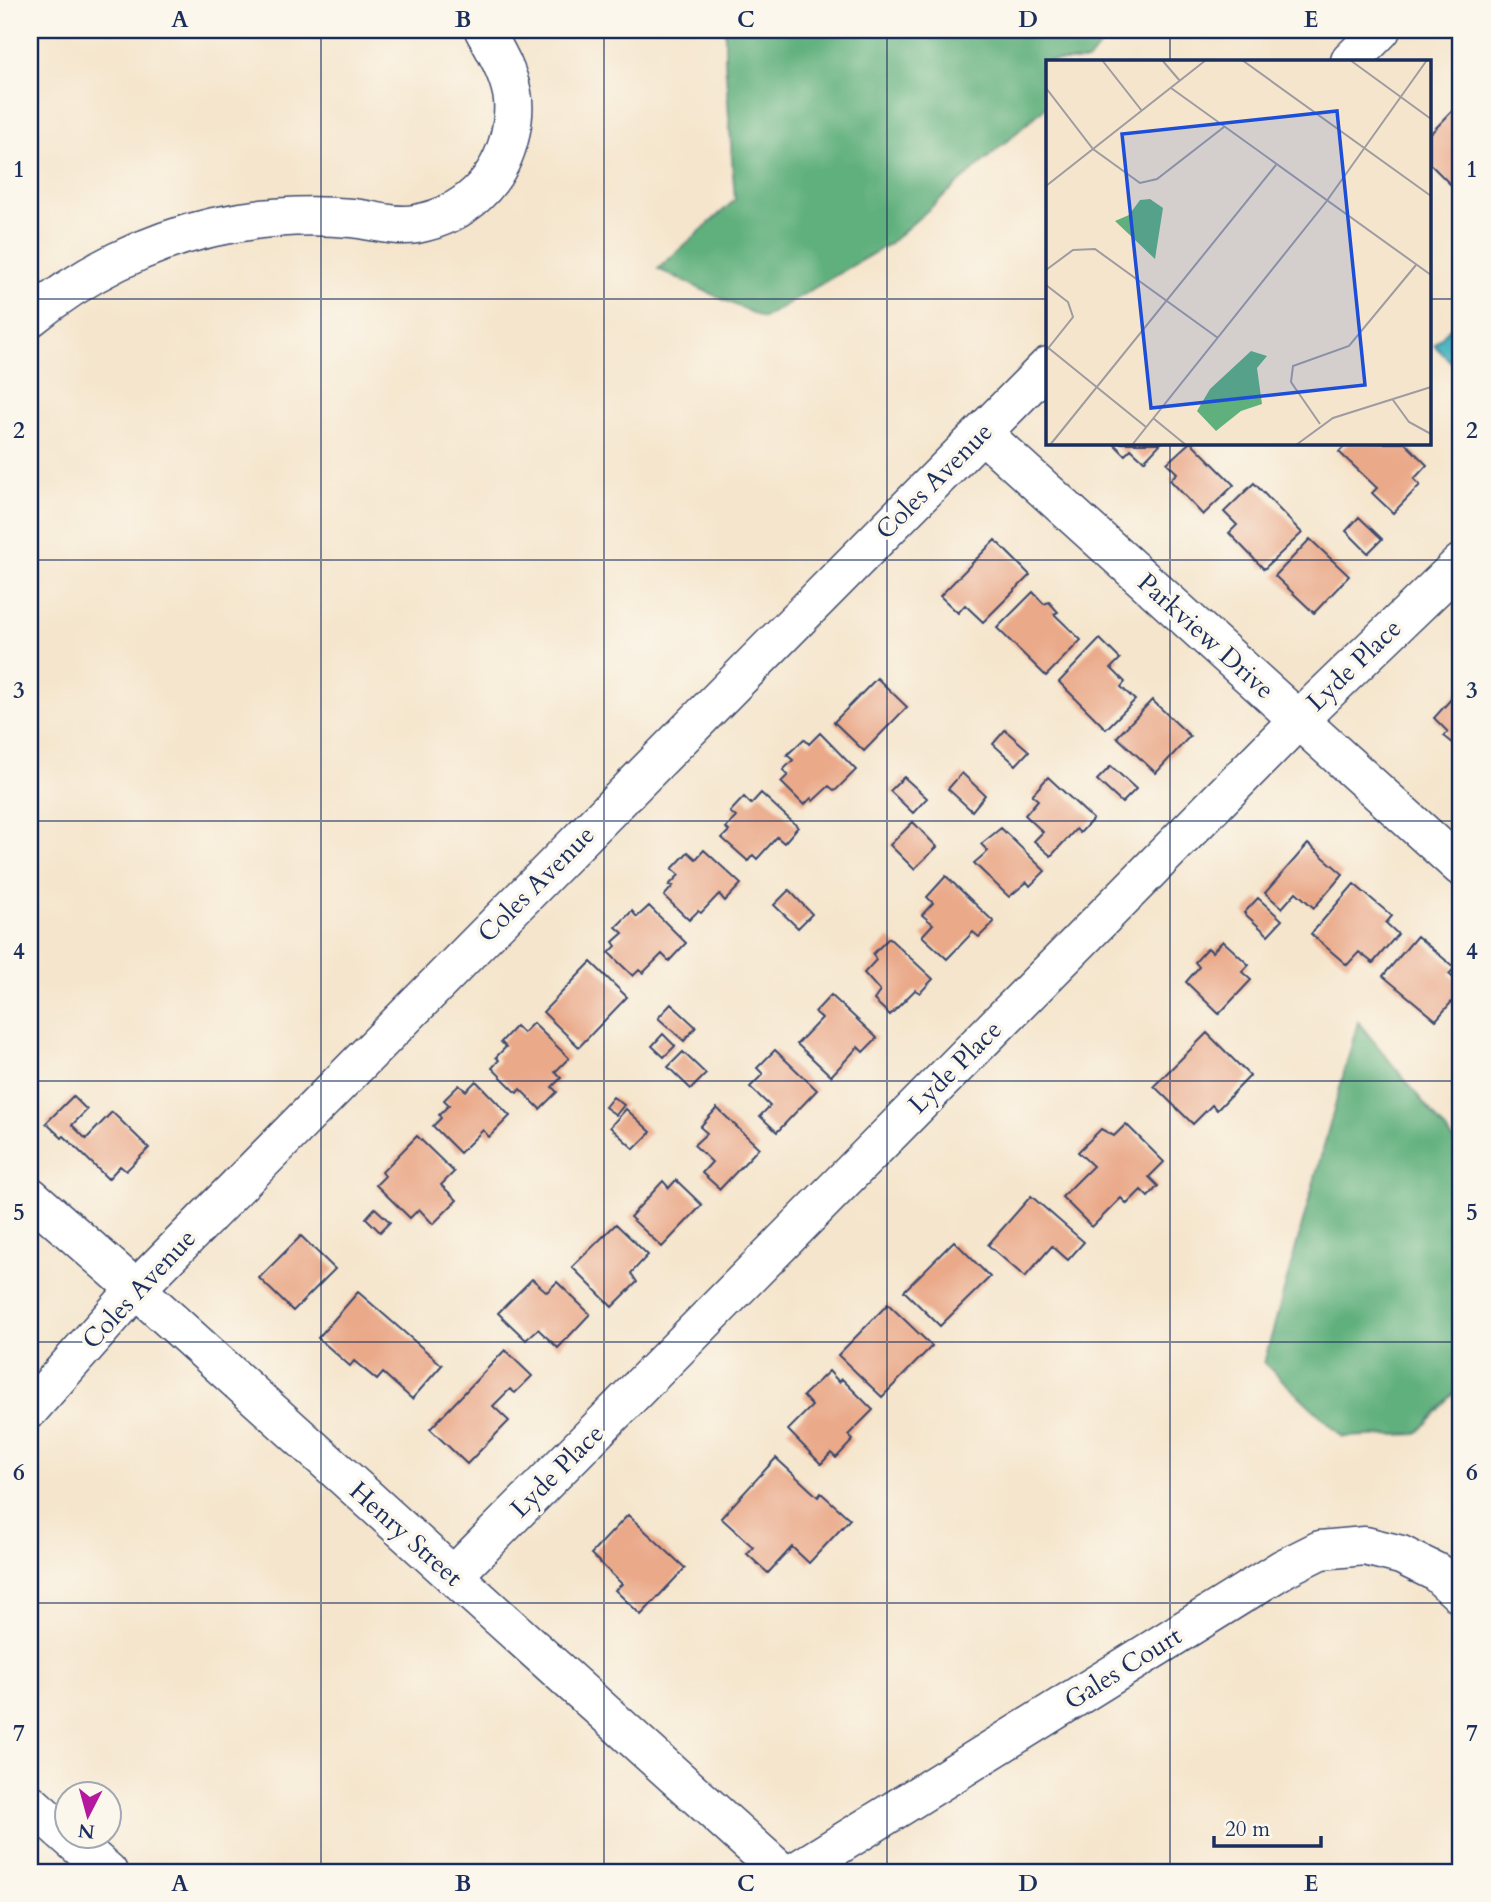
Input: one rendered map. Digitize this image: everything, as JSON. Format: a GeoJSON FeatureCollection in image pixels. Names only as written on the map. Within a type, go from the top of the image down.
{"type":"FeatureCollection","features":[{"type":"Feature","properties":{"kind":"street"},"geometry":{"type":"LineString","coordinates":[[30,318],[85,278],[126,257],[215,227],[307,216],[354,218],[408,225],[450,213],[460,207],[487,184],[505,154],[514,119],[513,95],[507,72],[484,30]]}},
{"type":"Feature","properties":{"kind":"street"},"geometry":{"type":"LineString","coordinates":[[1351,60],[1381,30]]}},
{"type":"Feature","properties":{"kind":"street","name":"Coles Avenue"},"geometry":{"type":"LineString","coordinates":[[30,1409],[136,1289],[1046,368]]}},
{"type":"Feature","properties":{"kind":"street","name":"Parkview Drive"},"geometry":{"type":"LineString","coordinates":[[982,433],[1461,867]]}},
{"type":"Feature","properties":{"kind":"street","name":"Lyde Place"},"geometry":{"type":"LineString","coordinates":[[453,1576],[1298,720],[1461,563]]}},
{"type":"Feature","properties":{"kind":"street","name":"Henry Street"},"geometry":{"type":"LineString","coordinates":[[30,1196],[781,1872]]}},
{"type":"Feature","properties":{"kind":"street","name":"Gales Court"},"geometry":{"type":"LineString","coordinates":[[795,1872],[1284,1568],[1320,1550],[1365,1546],[1401,1555],[1436,1572],[1461,1595]]}},
{"type":"Feature","properties":{"kind":"street"},"geometry":{"type":"LineString","coordinates":[[30,1803],[108,1872]]}},
{"type":"Feature","properties":{"kind":"green space"},"geometry":{"type":"Polygon","coordinates":[[[725,30],[1112,30],[1089,60],[1046,60],[1046,107],[889,244],[763,318],[658,269],[735,200],[725,30]]]}},
{"type":"Feature","properties":{"kind":"green space"},"geometry":{"type":"Polygon","coordinates":[[[1358,1022],[1461,1149],[1461,1385],[1417,1434],[1343,1437],[1264,1363],[1358,1022]]]}},
{"type":"Feature","properties":{"kind":"water"},"geometry":{"type":"Polygon","coordinates":[[[1451,327],[1461,338],[1461,372],[1434,345],[1451,327]]]}},
{"type":"Feature","properties":{"kind":"building"},"geometry":{"type":"Polygon","coordinates":[[[1461,102],[1461,178],[1453,187],[1432,166],[1432,132],[1461,102]]]}},
{"type":"Feature","properties":{"kind":"building"},"geometry":{"type":"Polygon","coordinates":[[[1114,444],[1160,444],[1144,461],[1131,449],[1125,455],[1114,444]]]}},
{"type":"Feature","properties":{"kind":"building"},"geometry":{"type":"Polygon","coordinates":[[[1188,444],[1193,444],[1234,485],[1203,515],[1170,480],[1177,473],[1167,463],[1188,444]]]}},
{"type":"Feature","properties":{"kind":"building"},"geometry":{"type":"Polygon","coordinates":[[[1347,444],[1406,444],[1427,465],[1414,479],[1420,485],[1393,513],[1372,493],[1377,488],[1339,452],[1347,444]]]}},
{"type":"Feature","properties":{"kind":"building"},"geometry":{"type":"Polygon","coordinates":[[[1254,483],[1302,533],[1264,569],[1229,533],[1237,525],[1224,512],[1254,483]]]}},
{"type":"Feature","properties":{"kind":"building"},"geometry":{"type":"Polygon","coordinates":[[[1359,517],[1382,539],[1368,553],[1346,531],[1359,517]]]}},
{"type":"Feature","properties":{"kind":"building"},"geometry":{"type":"Polygon","coordinates":[[[1310,539],[1349,576],[1314,613],[1275,576],[1310,539]]]}},
{"type":"Feature","properties":{"kind":"building"},"geometry":{"type":"Polygon","coordinates":[[[995,540],[1030,575],[983,622],[965,605],[958,613],[940,596],[995,540]]]}},
{"type":"Feature","properties":{"kind":"building"},"geometry":{"type":"Polygon","coordinates":[[[1033,592],[1044,604],[1049,602],[1058,612],[1054,614],[1081,640],[1046,676],[997,628],[1033,592]]]}},
{"type":"Feature","properties":{"kind":"building"},"geometry":{"type":"Polygon","coordinates":[[[1100,639],[1120,659],[1111,668],[1125,682],[1121,687],[1135,700],[1106,729],[1059,682],[1100,639]]]}},
{"type":"Feature","properties":{"kind":"building"},"geometry":{"type":"Polygon","coordinates":[[[877,678],[907,707],[864,751],[834,722],[877,678]]]}},
{"type":"Feature","properties":{"kind":"building"},"geometry":{"type":"Polygon","coordinates":[[[1461,688],[1461,743],[1458,740],[1454,744],[1444,736],[1448,732],[1434,718],[1461,688]]]}},
{"type":"Feature","properties":{"kind":"building"},"geometry":{"type":"Polygon","coordinates":[[[1152,700],[1190,736],[1156,773],[1117,737],[1152,700]]]}},
{"type":"Feature","properties":{"kind":"building"},"geometry":{"type":"Polygon","coordinates":[[[1005,730],[1029,751],[1016,765],[993,744],[1005,730]]]}},
{"type":"Feature","properties":{"kind":"building"},"geometry":{"type":"Polygon","coordinates":[[[820,733],[856,770],[835,791],[829,786],[813,801],[811,798],[804,805],[781,782],[788,775],[783,770],[793,760],[787,755],[804,739],[809,744],[820,733]]]}},
{"type":"Feature","properties":{"kind":"building"},"geometry":{"type":"Polygon","coordinates":[[[1111,766],[1136,789],[1122,803],[1097,780],[1111,766]]]}},
{"type":"Feature","properties":{"kind":"building"},"geometry":{"type":"Polygon","coordinates":[[[962,773],[985,795],[972,811],[948,789],[962,773]]]}},
{"type":"Feature","properties":{"kind":"building"},"geometry":{"type":"Polygon","coordinates":[[[904,777],[927,798],[913,813],[890,791],[904,777]]]}},
{"type":"Feature","properties":{"kind":"building"},"geometry":{"type":"Polygon","coordinates":[[[1048,777],[1093,819],[1080,833],[1076,829],[1051,856],[1034,841],[1043,832],[1025,815],[1038,800],[1032,795],[1048,777]]]}},
{"type":"Feature","properties":{"kind":"building"},"geometry":{"type":"Polygon","coordinates":[[[761,793],[798,827],[784,843],[777,837],[757,859],[753,855],[748,861],[722,838],[729,831],[726,828],[736,817],[730,812],[744,797],[751,804],[761,793]]]}},
{"type":"Feature","properties":{"kind":"building"},"geometry":{"type":"Polygon","coordinates":[[[913,822],[937,847],[914,869],[890,845],[913,822]]]}},
{"type":"Feature","properties":{"kind":"building"},"geometry":{"type":"Polygon","coordinates":[[[1001,828],[1045,871],[1030,886],[1027,882],[1009,897],[974,863],[988,851],[981,844],[1001,828]]]}},
{"type":"Feature","properties":{"kind":"building"},"geometry":{"type":"Polygon","coordinates":[[[1308,844],[1343,874],[1314,908],[1296,892],[1282,908],[1265,893],[1308,844]]]}},
{"type":"Feature","properties":{"kind":"building"},"geometry":{"type":"Polygon","coordinates":[[[704,850],[741,884],[725,901],[719,894],[701,913],[698,911],[689,920],[664,896],[673,886],[669,885],[679,875],[672,869],[688,852],[696,859],[704,850]]]}},
{"type":"Feature","properties":{"kind":"building"},"geometry":{"type":"Polygon","coordinates":[[[946,876],[994,922],[979,937],[973,932],[947,959],[922,936],[933,924],[922,915],[933,903],[927,897],[946,876]]]}},
{"type":"Feature","properties":{"kind":"building"},"geometry":{"type":"Polygon","coordinates":[[[1354,884],[1392,916],[1386,923],[1398,934],[1373,963],[1359,952],[1347,965],[1311,934],[1354,884]]]}},
{"type":"Feature","properties":{"kind":"building"},"geometry":{"type":"Polygon","coordinates":[[[789,890],[812,914],[798,928],[774,905],[789,890]]]}},
{"type":"Feature","properties":{"kind":"building"},"geometry":{"type":"Polygon","coordinates":[[[1258,898],[1282,920],[1268,935],[1244,913],[1258,898]]]}},
{"type":"Feature","properties":{"kind":"building"},"geometry":{"type":"Polygon","coordinates":[[[649,906],[686,943],[669,961],[662,954],[643,973],[639,970],[633,976],[609,953],[616,946],[613,942],[623,933],[616,927],[632,911],[637,917],[649,906]]]}},
{"type":"Feature","properties":{"kind":"building"},"geometry":{"type":"Polygon","coordinates":[[[1417,936],[1455,968],[1449,974],[1461,985],[1461,991],[1436,1020],[1383,976],[1417,936]]]}},
{"type":"Feature","properties":{"kind":"building"},"geometry":{"type":"Polygon","coordinates":[[[889,938],[933,979],[920,993],[915,990],[890,1015],[874,1000],[880,991],[864,973],[876,960],[873,954],[889,938]]]}},
{"type":"Feature","properties":{"kind":"building"},"geometry":{"type":"Polygon","coordinates":[[[1223,941],[1249,965],[1242,972],[1251,980],[1219,1014],[1186,982],[1199,967],[1195,962],[1208,948],[1212,952],[1223,941]]]}},
{"type":"Feature","properties":{"kind":"building"},"geometry":{"type":"Polygon","coordinates":[[[591,962],[627,997],[579,1047],[543,1012],[591,962]]]}},
{"type":"Feature","properties":{"kind":"building"},"geometry":{"type":"Polygon","coordinates":[[[831,995],[877,1038],[863,1052],[858,1047],[831,1076],[797,1044],[822,1018],[815,1012],[831,995]]]}},
{"type":"Feature","properties":{"kind":"building"},"geometry":{"type":"Polygon","coordinates":[[[671,1004],[696,1027],[684,1041],[658,1018],[671,1004]]]}},
{"type":"Feature","properties":{"kind":"building"},"geometry":{"type":"Polygon","coordinates":[[[533,1023],[569,1058],[555,1072],[561,1078],[552,1087],[557,1092],[540,1109],[520,1089],[517,1093],[492,1068],[499,1060],[496,1057],[506,1047],[501,1042],[516,1026],[523,1033],[533,1023]]]}},
{"type":"Feature","properties":{"kind":"building"},"geometry":{"type":"Polygon","coordinates":[[[1207,1033],[1250,1076],[1217,1110],[1212,1105],[1193,1124],[1154,1086],[1207,1033]]]}},
{"type":"Feature","properties":{"kind":"building"},"geometry":{"type":"Polygon","coordinates":[[[663,1034],[675,1046],[664,1057],[652,1046],[663,1034]]]}},
{"type":"Feature","properties":{"kind":"building"},"geometry":{"type":"Polygon","coordinates":[[[775,1050],[817,1090],[777,1132],[760,1116],[770,1106],[750,1087],[763,1074],[757,1068],[775,1050]]]}},
{"type":"Feature","properties":{"kind":"building"},"geometry":{"type":"Polygon","coordinates":[[[683,1052],[706,1074],[691,1089],[668,1067],[683,1052]]]}},
{"type":"Feature","properties":{"kind":"building"},"geometry":{"type":"Polygon","coordinates":[[[476,1081],[510,1116],[489,1137],[483,1130],[460,1153],[433,1126],[449,1105],[444,1100],[459,1085],[466,1091],[476,1081]]]}},
{"type":"Feature","properties":{"kind":"building"},"geometry":{"type":"Polygon","coordinates":[[[73,1096],[87,1110],[72,1125],[86,1139],[112,1112],[149,1148],[126,1171],[120,1166],[108,1179],[64,1136],[62,1138],[46,1123],[73,1096]]]}},
{"type":"Feature","properties":{"kind":"building"},"geometry":{"type":"Polygon","coordinates":[[[613,1097],[624,1105],[616,1115],[605,1107],[613,1097]]]}},
{"type":"Feature","properties":{"kind":"building"},"geometry":{"type":"Polygon","coordinates":[[[717,1108],[759,1148],[720,1189],[702,1173],[712,1162],[694,1145],[707,1133],[700,1127],[717,1108]]]}},
{"type":"Feature","properties":{"kind":"building"},"geometry":{"type":"Polygon","coordinates":[[[626,1109],[651,1132],[634,1149],[610,1127],[626,1109]]]}},
{"type":"Feature","properties":{"kind":"building"},"geometry":{"type":"Polygon","coordinates":[[[1126,1124],[1164,1162],[1149,1177],[1158,1186],[1148,1197],[1141,1190],[1127,1204],[1121,1198],[1092,1227],[1062,1197],[1093,1166],[1078,1152],[1101,1129],[1114,1136],[1126,1124]]]}},
{"type":"Feature","properties":{"kind":"building"},"geometry":{"type":"Polygon","coordinates":[[[417,1136],[454,1172],[441,1185],[457,1200],[433,1224],[419,1209],[410,1218],[376,1185],[385,1176],[382,1172],[417,1136]]]}},
{"type":"Feature","properties":{"kind":"building"},"geometry":{"type":"Polygon","coordinates":[[[676,1180],[702,1205],[662,1247],[630,1217],[663,1181],[669,1188],[676,1180]]]}},
{"type":"Feature","properties":{"kind":"building"},"geometry":{"type":"Polygon","coordinates":[[[1031,1196],[1084,1242],[1068,1260],[1052,1246],[1025,1277],[988,1245],[1031,1196]]]}},
{"type":"Feature","properties":{"kind":"building"},"geometry":{"type":"Polygon","coordinates":[[[375,1208],[390,1222],[380,1232],[366,1218],[375,1208]]]}},
{"type":"Feature","properties":{"kind":"building"},"geometry":{"type":"Polygon","coordinates":[[[616,1224],[648,1255],[631,1273],[637,1282],[612,1307],[572,1267],[616,1224]]]}},
{"type":"Feature","properties":{"kind":"building"},"geometry":{"type":"Polygon","coordinates":[[[301,1236],[335,1269],[293,1311],[259,1278],[301,1236]]]}},
{"type":"Feature","properties":{"kind":"building"},"geometry":{"type":"Polygon","coordinates":[[[954,1241],[990,1277],[940,1326],[904,1291],[954,1241]]]}},
{"type":"Feature","properties":{"kind":"building"},"geometry":{"type":"Polygon","coordinates":[[[532,1279],[547,1292],[557,1282],[590,1314],[558,1348],[538,1329],[526,1340],[498,1313],[532,1279]]]}},
{"type":"Feature","properties":{"kind":"building"},"geometry":{"type":"Polygon","coordinates":[[[358,1292],[442,1365],[412,1399],[383,1373],[377,1380],[354,1361],[350,1366],[318,1338],[358,1292]]]}},
{"type":"Feature","properties":{"kind":"building"},"geometry":{"type":"Polygon","coordinates":[[[888,1304],[932,1346],[882,1397],[838,1355],[888,1304]]]}},
{"type":"Feature","properties":{"kind":"building"},"geometry":{"type":"Polygon","coordinates":[[[505,1350],[532,1376],[515,1393],[510,1389],[493,1406],[509,1421],[467,1464],[430,1429],[505,1350]]]}},
{"type":"Feature","properties":{"kind":"building"},"geometry":{"type":"Polygon","coordinates":[[[829,1371],[839,1382],[842,1379],[873,1410],[848,1435],[853,1440],[836,1458],[831,1453],[821,1464],[788,1430],[812,1406],[803,1396],[829,1371]]]}},
{"type":"Feature","properties":{"kind":"building"},"geometry":{"type":"Polygon","coordinates":[[[776,1458],[818,1497],[821,1493],[850,1519],[809,1563],[792,1547],[768,1573],[747,1554],[753,1547],[721,1518],[776,1458]]]}},
{"type":"Feature","properties":{"kind":"building"},"geometry":{"type":"Polygon","coordinates":[[[628,1515],[685,1568],[641,1615],[615,1590],[622,1584],[591,1554],[628,1515]]]}}]}
